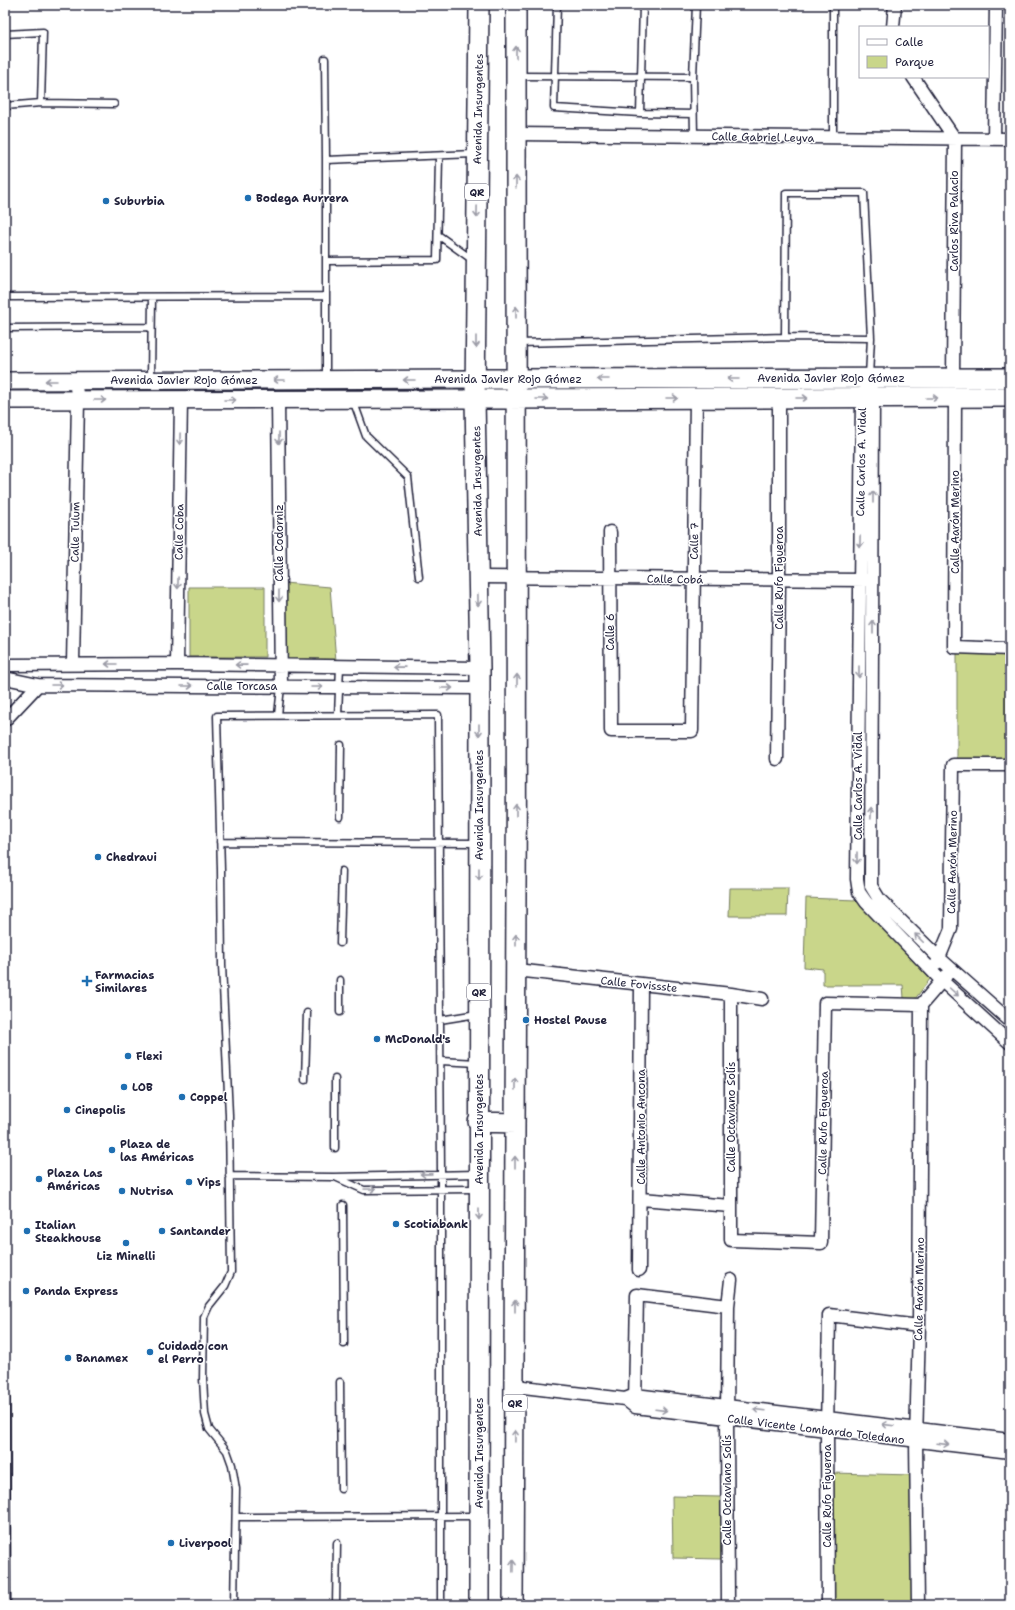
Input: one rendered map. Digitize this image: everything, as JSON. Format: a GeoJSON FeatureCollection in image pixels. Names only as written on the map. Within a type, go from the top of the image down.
{"type":"FeatureCollection","features":[{"type":"Feature","properties":{"kind":"main road","name":"Avenida Insurgentes"},"geometry":{"type":"LineString","coordinates":[[479,5],[475,399],[480,668],[478,1122],[479,1605]]}},
{"type":"Feature","properties":{"kind":"main road","name":"QR"},"geometry":{"type":"LineString","coordinates":[[514,1604],[517,577],[516,5]]}},
{"type":"Feature","properties":{"kind":"main road","name":"Avenida Javier Rojo Gómez"},"geometry":{"type":"LineString","coordinates":[[5,381],[1010,378]]}},
{"type":"Feature","properties":{"kind":"main road","name":"Avenida Javier Rojo Gómez"},"geometry":{"type":"LineString","coordinates":[[5,400],[1010,397]]}},
{"type":"Feature","properties":{"kind":"main road"},"geometry":{"type":"LineString","coordinates":[[478,1122],[515,1123]]}},
{"type":"Feature","properties":{"kind":"street"},"geometry":{"type":"LineString","coordinates":[[893,26],[895,5]]}},
{"type":"Feature","properties":{"kind":"street"},"geometry":{"type":"LineString","coordinates":[[994,139],[996,5]]}},
{"type":"Feature","properties":{"kind":"street"},"geometry":{"type":"LineString","coordinates":[[915,78],[955,139]]}},
{"type":"Feature","properties":{"kind":"street","name":"Calle Gabriel Leyva"},"geometry":{"type":"LineString","coordinates":[[516,134],[1010,139]]}},
{"type":"Feature","properties":{"kind":"street","name":"Carlos Riva Palacio"},"geometry":{"type":"LineString","coordinates":[[953,378],[955,139]]}},
{"type":"Feature","properties":{"kind":"street","name":"Calle Carlos A. Vidal"},"geometry":{"type":"LineString","coordinates":[[869,378],[859,580],[857,879],[859,892],[866,902],[938,976],[1010,1043]]}},
{"type":"Feature","properties":{"kind":"street","name":"Calle Tulum"},"geometry":{"type":"LineString","coordinates":[[73,664],[78,400],[75,381]]}},
{"type":"Feature","properties":{"kind":"street","name":"Calle 7"},"geometry":{"type":"LineString","coordinates":[[692,731],[696,398]]}},
{"type":"Feature","properties":{"kind":"street","name":"Calle Rufo Figueroa"},"geometry":{"type":"LineString","coordinates":[[777,759],[779,398]]}},
{"type":"Feature","properties":{"kind":"street","name":"Calle Carlos A. Vidal"},"geometry":{"type":"LineString","coordinates":[[867,398],[873,580],[871,886],[879,899],[938,957],[1010,1021]]}},
{"type":"Feature","properties":{"kind":"street","name":"Calle Aarón Merino"},"geometry":{"type":"LineString","coordinates":[[955,398],[954,646],[1010,649]]}},
{"type":"Feature","properties":{"kind":"street","name":"Calle Codorniz"},"geometry":{"type":"LineString","coordinates":[[278,399],[281,687]]}},
{"type":"Feature","properties":{"kind":"street","name":"Calle Coba"},"geometry":{"type":"LineString","coordinates":[[177,664],[181,400]]}},
{"type":"Feature","properties":{"kind":"street","name":"Calle 6"},"geometry":{"type":"LineString","coordinates":[[610,532],[611,731],[692,731]]}},
{"type":"Feature","properties":{"kind":"street","name":"Calle Cobá"},"geometry":{"type":"LineString","coordinates":[[478,577],[873,580]]}},
{"type":"Feature","properties":{"kind":"street","name":"Calle Torcasa"},"geometry":{"type":"LineString","coordinates":[[5,665],[177,664],[480,668]]}},
{"type":"Feature","properties":{"kind":"street","name":"Calle Torcasa"},"geometry":{"type":"LineString","coordinates":[[5,678],[38,685],[480,688]]}},
{"type":"Feature","properties":{"kind":"street"},"geometry":{"type":"LineString","coordinates":[[5,720],[38,685]]}},
{"type":"Feature","properties":{"kind":"street","name":"Calle Aarón Merino"},"geometry":{"type":"LineString","coordinates":[[938,976],[938,957],[951,929],[953,764],[1010,765]]}},
{"type":"Feature","properties":{"kind":"street"},"geometry":{"type":"LineString","coordinates":[[921,1004],[938,976],[952,969]]}},
{"type":"Feature","properties":{"kind":"street","name":"Calle Fovissste"},"geometry":{"type":"LineString","coordinates":[[516,970],[731,994],[762,999]]}},
{"type":"Feature","properties":{"kind":"street","name":"Calle Antonio Ancona"},"geometry":{"type":"LineString","coordinates":[[639,1270],[641,1199],[641,984]]}},
{"type":"Feature","properties":{"kind":"street","name":"Calle Octaviano Solís"},"geometry":{"type":"LineString","coordinates":[[731,994],[731,1240]]}},
{"type":"Feature","properties":{"kind":"street","name":"Calle Rufo Figueroa"},"geometry":{"type":"LineString","coordinates":[[731,1240],[821,1243],[825,1003],[921,1004]]}},
{"type":"Feature","properties":{"kind":"street","name":"Calle Aarón Merino"},"geometry":{"type":"LineString","coordinates":[[918,1605],[916,1441],[919,1326],[921,1004]]}},
{"type":"Feature","properties":{"kind":"street"},"geometry":{"type":"LineString","coordinates":[[641,1199],[731,1206]]}},
{"type":"Feature","properties":{"kind":"street","name":"Calle Octaviano Solís"},"geometry":{"type":"LineString","coordinates":[[728,1605],[728,1306],[731,1280]]}},
{"type":"Feature","properties":{"kind":"street"},"geometry":{"type":"LineString","coordinates":[[630,1397],[637,1295],[728,1306]]}},
{"type":"Feature","properties":{"kind":"street","name":"Calle Rufo Figueroa"},"geometry":{"type":"LineString","coordinates":[[828,1605],[827,1418],[829,1315],[919,1326]]}},
{"type":"Feature","properties":{"kind":"street","name":"Calle Vicente Lombardo Toledano"},"geometry":{"type":"LineString","coordinates":[[515,1386],[728,1406],[1010,1440]]}},
{"type":"Feature","properties":{"kind":"street","name":"Calle Vicente Lombardo Toledano"},"geometry":{"type":"LineString","coordinates":[[630,1397],[635,1407],[1010,1452]]}},
{"type":"Feature","properties":{"kind":"lane"},"geometry":{"type":"LineString","coordinates":[[557,5],[554,108],[640,113],[693,114]]}},
{"type":"Feature","properties":{"kind":"lane"},"geometry":{"type":"LineString","coordinates":[[626,5],[643,5],[640,113]]}},
{"type":"Feature","properties":{"kind":"lane"},"geometry":{"type":"LineString","coordinates":[[694,136],[693,77],[696,5]]}},
{"type":"Feature","properties":{"kind":"lane"},"geometry":{"type":"LineString","coordinates":[[832,138],[833,5]]}},
{"type":"Feature","properties":{"kind":"lane"},"geometry":{"type":"LineString","coordinates":[[5,34],[43,32],[41,103]]}},
{"type":"Feature","properties":{"kind":"lane"},"geometry":{"type":"LineString","coordinates":[[325,59],[326,380]]}},
{"type":"Feature","properties":{"kind":"lane"},"geometry":{"type":"LineString","coordinates":[[516,76],[693,77]]}},
{"type":"Feature","properties":{"kind":"lane"},"geometry":{"type":"LineString","coordinates":[[5,106],[41,103],[114,104]]}},
{"type":"Feature","properties":{"kind":"lane"},"geometry":{"type":"LineString","coordinates":[[326,160],[439,157],[477,154]]}},
{"type":"Feature","properties":{"kind":"lane"},"geometry":{"type":"LineString","coordinates":[[326,262],[437,260],[439,157]]}},
{"type":"Feature","properties":{"kind":"lane"},"geometry":{"type":"LineString","coordinates":[[785,337],[786,193],[864,193],[871,338],[869,378]]}},
{"type":"Feature","properties":{"kind":"lane"},"geometry":{"type":"LineString","coordinates":[[438,235],[476,264]]}},
{"type":"Feature","properties":{"kind":"lane"},"geometry":{"type":"LineString","coordinates":[[5,297],[326,296]]}},
{"type":"Feature","properties":{"kind":"lane"},"geometry":{"type":"LineString","coordinates":[[151,380],[150,327],[152,297]]}},
{"type":"Feature","properties":{"kind":"lane"},"geometry":{"type":"LineString","coordinates":[[5,328],[150,327]]}},
{"type":"Feature","properties":{"kind":"lane"},"geometry":{"type":"LineString","coordinates":[[516,343],[785,337],[871,338]]}},
{"type":"Feature","properties":{"kind":"lane"},"geometry":{"type":"LineString","coordinates":[[353,399],[366,436],[408,477],[419,577]]}},
{"type":"Feature","properties":{"kind":"lane"},"geometry":{"type":"LineString","coordinates":[[338,715],[340,666]]}},
{"type":"Feature","properties":{"kind":"lane"},"geometry":{"type":"LineString","coordinates":[[278,715],[281,687]]}},
{"type":"Feature","properties":{"kind":"lane"},"geometry":{"type":"LineString","coordinates":[[234,1605],[236,1489],[232,1465],[227,1451],[208,1429],[205,1414],[204,1378],[204,1317],[209,1306],[226,1286],[231,1272],[228,1073],[222,965],[218,716],[278,715],[438,715],[442,1605]]}},
{"type":"Feature","properties":{"kind":"lane"},"geometry":{"type":"LineString","coordinates":[[340,817],[341,745]]}},
{"type":"Feature","properties":{"kind":"lane"},"geometry":{"type":"LineString","coordinates":[[220,842],[479,843]]}},
{"type":"Feature","properties":{"kind":"lane"},"geometry":{"type":"LineString","coordinates":[[340,943],[342,871]]}},
{"type":"Feature","properties":{"kind":"lane"},"geometry":{"type":"LineString","coordinates":[[340,980],[340,1012]]}},
{"type":"Feature","properties":{"kind":"lane"},"geometry":{"type":"LineString","coordinates":[[305,1080],[307,1013]]}},
{"type":"Feature","properties":{"kind":"lane"},"geometry":{"type":"LineString","coordinates":[[440,1020],[479,1013]]}},
{"type":"Feature","properties":{"kind":"lane"},"geometry":{"type":"LineString","coordinates":[[440,1061],[479,1063]]}},
{"type":"Feature","properties":{"kind":"lane"},"geometry":{"type":"LineString","coordinates":[[335,1079],[335,1148]]}},
{"type":"Feature","properties":{"kind":"lane"},"geometry":{"type":"LineString","coordinates":[[230,1176],[334,1177],[441,1174],[479,1181]]}},
{"type":"Feature","properties":{"kind":"lane"},"geometry":{"type":"LineString","coordinates":[[334,1177],[364,1190],[441,1189],[479,1181]]}},
{"type":"Feature","properties":{"kind":"lane"},"geometry":{"type":"LineString","coordinates":[[343,1205],[344,1344]]}},
{"type":"Feature","properties":{"kind":"lane"},"geometry":{"type":"LineString","coordinates":[[340,1382],[341,1489]]}},
{"type":"Feature","properties":{"kind":"lane"},"geometry":{"type":"LineString","coordinates":[[5,1398],[8,1605]]}},
{"type":"Feature","properties":{"kind":"lane"},"geometry":{"type":"LineString","coordinates":[[236,1517],[479,1516]]}},
{"type":"Feature","properties":{"kind":"lane"},"geometry":{"type":"LineString","coordinates":[[336,1605],[337,1543]]}},
{"type":"Feature","properties":{"kind":"green space"},"geometry":{"type":"Polygon","coordinates":[[[284,583],[330,587],[336,661],[285,659],[284,583]]]}},
{"type":"Feature","properties":{"kind":"green space"},"geometry":{"type":"Polygon","coordinates":[[[189,587],[265,587],[265,657],[189,657],[189,587]]]}},
{"type":"Feature","properties":{"kind":"green space"},"geometry":{"type":"Polygon","coordinates":[[[957,653],[1010,653],[1010,759],[957,760],[957,653]]]}},
{"type":"Feature","properties":{"kind":"green space"},"geometry":{"type":"Polygon","coordinates":[[[730,888],[788,888],[787,916],[729,916],[730,888]]]}},
{"type":"Feature","properties":{"kind":"green space"},"geometry":{"type":"Polygon","coordinates":[[[806,898],[856,900],[930,979],[915,999],[904,998],[903,985],[823,985],[823,969],[804,967],[806,898]]]}},
{"type":"Feature","properties":{"kind":"green space"},"geometry":{"type":"Polygon","coordinates":[[[832,1473],[913,1475],[913,1605],[833,1605],[832,1473]]]}},
{"type":"Feature","properties":{"kind":"green space"},"geometry":{"type":"Polygon","coordinates":[[[672,1496],[721,1497],[721,1559],[673,1558],[672,1496]]]}},
{"type":"Feature","properties":{"kind":"place","name":"Bodega Aurrera"},"geometry":{"type":"Point","coordinates":[248,198]}},
{"type":"Feature","properties":{"kind":"place","name":"Suburbia"},"geometry":{"type":"Point","coordinates":[106,201]}},
{"type":"Feature","properties":{"kind":"place","name":"Chedraui"},"geometry":{"type":"Point","coordinates":[98,857]}},
{"type":"Feature","properties":{"kind":"place","name":"Farmacias Similares"},"geometry":{"type":"Point","coordinates":[87,981]}},
{"type":"Feature","properties":{"kind":"place","name":"Hostel Pause"},"geometry":{"type":"Point","coordinates":[526,1020]}},
{"type":"Feature","properties":{"kind":"place","name":"McDonald's"},"geometry":{"type":"Point","coordinates":[377,1039]}},
{"type":"Feature","properties":{"kind":"place","name":"Flexi"},"geometry":{"type":"Point","coordinates":[128,1056]}},
{"type":"Feature","properties":{"kind":"place","name":"LOB"},"geometry":{"type":"Point","coordinates":[124,1087]}},
{"type":"Feature","properties":{"kind":"place","name":"Coppel"},"geometry":{"type":"Point","coordinates":[182,1097]}},
{"type":"Feature","properties":{"kind":"place","name":"Cinepolis"},"geometry":{"type":"Point","coordinates":[67,1110]}},
{"type":"Feature","properties":{"kind":"place","name":"Plaza de las Américas"},"geometry":{"type":"Point","coordinates":[112,1150]}},
{"type":"Feature","properties":{"kind":"place","name":"Plaza Las Américas"},"geometry":{"type":"Point","coordinates":[39,1179]}},
{"type":"Feature","properties":{"kind":"place","name":"Vips"},"geometry":{"type":"Point","coordinates":[189,1182]}},
{"type":"Feature","properties":{"kind":"place","name":"Nutrisa"},"geometry":{"type":"Point","coordinates":[122,1191]}},
{"type":"Feature","properties":{"kind":"place","name":"Scotiabank"},"geometry":{"type":"Point","coordinates":[396,1224]}},
{"type":"Feature","properties":{"kind":"place","name":"Italian Steakhouse"},"geometry":{"type":"Point","coordinates":[27,1231]}},
{"type":"Feature","properties":{"kind":"place","name":"Santander"},"geometry":{"type":"Point","coordinates":[162,1231]}},
{"type":"Feature","properties":{"kind":"place","name":"Liz Minelli"},"geometry":{"type":"Point","coordinates":[126,1243]}},
{"type":"Feature","properties":{"kind":"place","name":"Panda Express"},"geometry":{"type":"Point","coordinates":[26,1291]}},
{"type":"Feature","properties":{"kind":"place","name":"Cuidado con el Perro"},"geometry":{"type":"Point","coordinates":[150,1352]}},
{"type":"Feature","properties":{"kind":"place","name":"Banamex"},"geometry":{"type":"Point","coordinates":[68,1358]}},
{"type":"Feature","properties":{"kind":"place","name":"Liverpool"},"geometry":{"type":"Point","coordinates":[171,1543]}}]}
